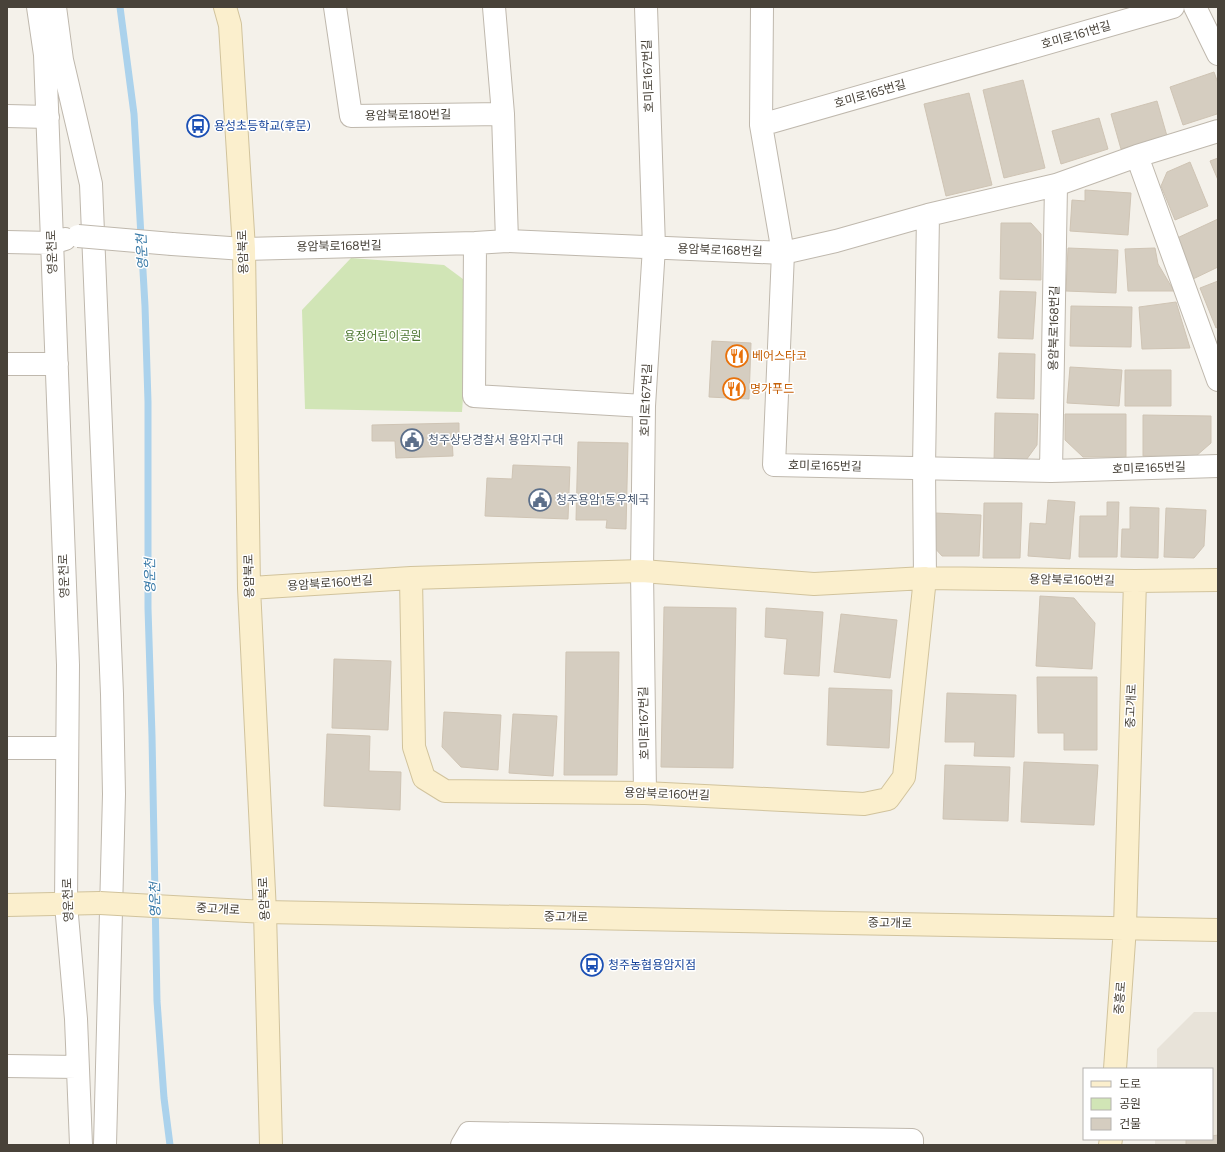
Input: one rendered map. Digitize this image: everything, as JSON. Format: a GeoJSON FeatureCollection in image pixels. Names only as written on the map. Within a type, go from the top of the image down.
{"type":"FeatureCollection","features":[{"type":"Feature","properties":{"kind":"street","name":"영운천로"},"geometry":{"type":"LineString","coordinates":[[38,7],[45,55],[48,116],[67,657],[66,904],[76,1019],[81,1145]]}},
{"type":"Feature","properties":{"kind":"street"},"geometry":{"type":"LineString","coordinates":[[55,7],[62,60],[91,184],[112,694],[114,794],[105,1145]]}},
{"type":"Feature","properties":{"kind":"street","name":"용암북로"},"geometry":{"type":"LineString","coordinates":[[224,7],[230,25],[244,249],[249,588],[265,912],[271,1145]]}},
{"type":"Feature","properties":{"kind":"street","name":"용암북로180번길"},"geometry":{"type":"LineString","coordinates":[[335,7],[351,116],[503,114]]}},
{"type":"Feature","properties":{"kind":"street"},"geometry":{"type":"LineString","coordinates":[[494,7],[503,114],[506,241]]}},
{"type":"Feature","properties":{"kind":"street","name":"호미로167번길"},"geometry":{"type":"LineString","coordinates":[[645,792],[642,571],[644,406],[654,248],[646,7]]}},
{"type":"Feature","properties":{"kind":"street","name":"호미로165번길"},"geometry":{"type":"LineString","coordinates":[[762,7],[761,126],[784,253],[774,465],[1051,472],[1218,466]]}},
{"type":"Feature","properties":{"kind":"street","name":"호미로161번길"},"geometry":{"type":"LineString","coordinates":[[978,63],[1173,7]]}},
{"type":"Feature","properties":{"kind":"street"},"geometry":{"type":"LineString","coordinates":[[1195,7],[1218,54]]}},
{"type":"Feature","properties":{"kind":"street","name":"호미로165번길"},"geometry":{"type":"LineString","coordinates":[[761,126],[978,63]]}},
{"type":"Feature","properties":{"kind":"street"},"geometry":{"type":"LineString","coordinates":[[7,116],[48,116]]}},
{"type":"Feature","properties":{"kind":"street","name":"용암북로168번길"},"geometry":{"type":"LineString","coordinates":[[7,242],[52,243],[78,236],[244,249],[506,241],[784,253],[836,241],[928,215],[1056,185],[1137,156],[1218,131]]}},
{"type":"Feature","properties":{"kind":"street"},"geometry":{"type":"LineString","coordinates":[[1137,156],[1218,380]]}},
{"type":"Feature","properties":{"kind":"street","name":"용암북로168번길"},"geometry":{"type":"LineString","coordinates":[[1051,472],[1056,185]]}},
{"type":"Feature","properties":{"kind":"street"},"geometry":{"type":"LineString","coordinates":[[925,578],[924,468],[928,215]]}},
{"type":"Feature","properties":{"kind":"street"},"geometry":{"type":"LineString","coordinates":[[475,243],[474,396],[644,406]]}},
{"type":"Feature","properties":{"kind":"street"},"geometry":{"type":"LineString","coordinates":[[7,364],[57,364]]}},
{"type":"Feature","properties":{"kind":"street","name":"용암북로160번길"},"geometry":{"type":"LineString","coordinates":[[249,588],[411,578],[642,571],[814,584],[925,578],[1135,581],[1218,580]]}},
{"type":"Feature","properties":{"kind":"street","name":"용암북로160번길"},"geometry":{"type":"LineString","coordinates":[[411,578],[414,747],[424,778],[445,791],[645,792],[864,804],[888,799],[904,777],[925,578]]}},
{"type":"Feature","properties":{"kind":"street","name":"중고개로"},"geometry":{"type":"LineString","coordinates":[[1124,927],[1135,581]]}},
{"type":"Feature","properties":{"kind":"street"},"geometry":{"type":"LineString","coordinates":[[7,748],[67,748]]}},
{"type":"Feature","properties":{"kind":"street","name":"중고개로"},"geometry":{"type":"LineString","coordinates":[[7,905],[100,903],[265,912],[1124,927],[1218,930]]}},
{"type":"Feature","properties":{"kind":"street","name":"중흥로"},"geometry":{"type":"LineString","coordinates":[[1115,1068],[1124,927]]}},
{"type":"Feature","properties":{"kind":"street"},"geometry":{"type":"LineString","coordinates":[[7,1066],[78,1067]]}},
{"type":"Feature","properties":{"kind":"street"},"geometry":{"type":"LineString","coordinates":[[462,1145],[469,1133],[912,1140],[912,1145]]}},
{"type":"Feature","properties":{"kind":"shaded area"},"geometry":{"type":"Polygon","coordinates":[[[1194,1012],[1218,1012],[1218,1145],[1155,1145],[1155,1140],[1213,1140],[1213,1068],[1157,1068],[1157,1049],[1194,1012]]]}},
{"type":"Feature","properties":{"kind":"green space","name":"용정어린이공원"},"geometry":{"type":"Polygon","coordinates":[[[351,258],[444,265],[471,285],[462,412],[305,409],[302,310],[351,258]]]}},
{"type":"Feature","properties":{"kind":"building"},"geometry":{"type":"Polygon","coordinates":[[[1214,72],[1218,83],[1217,114],[1183,125],[1170,87],[1214,72]]]}},
{"type":"Feature","properties":{"kind":"building"},"geometry":{"type":"Polygon","coordinates":[[[1023,80],[1045,168],[1004,178],[983,90],[1023,80]]]}},
{"type":"Feature","properties":{"kind":"building"},"geometry":{"type":"Polygon","coordinates":[[[969,93],[992,185],[946,196],[924,104],[969,93]]]}},
{"type":"Feature","properties":{"kind":"building"},"geometry":{"type":"Polygon","coordinates":[[[1157,101],[1167,136],[1121,149],[1111,114],[1157,101]]]}},
{"type":"Feature","properties":{"kind":"building"},"geometry":{"type":"Polygon","coordinates":[[[1099,118],[1108,149],[1061,164],[1052,131],[1099,118]]]}},
{"type":"Feature","properties":{"kind":"building"},"geometry":{"type":"Polygon","coordinates":[[[1218,158],[1218,180],[1210,161],[1218,158]]]}},
{"type":"Feature","properties":{"kind":"building"},"geometry":{"type":"Polygon","coordinates":[[[1190,162],[1208,206],[1175,220],[1161,186],[1167,172],[1190,162]]]}},
{"type":"Feature","properties":{"kind":"building"},"geometry":{"type":"Polygon","coordinates":[[[1085,190],[1131,193],[1128,235],[1070,231],[1072,200],[1085,201],[1085,190]]]}},
{"type":"Feature","properties":{"kind":"building"},"geometry":{"type":"Polygon","coordinates":[[[1218,219],[1218,267],[1193,279],[1175,239],[1218,219]]]}},
{"type":"Feature","properties":{"kind":"building"},"geometry":{"type":"Polygon","coordinates":[[[1001,223],[1031,223],[1041,234],[1041,280],[1000,279],[1001,223]]]}},
{"type":"Feature","properties":{"kind":"building"},"geometry":{"type":"Polygon","coordinates":[[[1068,248],[1118,250],[1116,293],[1066,291],[1068,248]]]}},
{"type":"Feature","properties":{"kind":"building"},"geometry":{"type":"Polygon","coordinates":[[[1155,248],[1158,264],[1174,291],[1128,291],[1125,249],[1155,248]]]}},
{"type":"Feature","properties":{"kind":"building"},"geometry":{"type":"Polygon","coordinates":[[[1218,281],[1218,327],[1216,328],[1200,288],[1218,281]]]}},
{"type":"Feature","properties":{"kind":"building"},"geometry":{"type":"Polygon","coordinates":[[[1000,291],[1036,292],[1033,339],[998,338],[1000,291]]]}},
{"type":"Feature","properties":{"kind":"building"},"geometry":{"type":"Polygon","coordinates":[[[1176,302],[1190,348],[1142,349],[1139,307],[1176,302]]]}},
{"type":"Feature","properties":{"kind":"building"},"geometry":{"type":"Polygon","coordinates":[[[1071,306],[1132,307],[1131,347],[1070,346],[1071,306]]]}},
{"type":"Feature","properties":{"kind":"building"},"geometry":{"type":"Polygon","coordinates":[[[712,341],[751,343],[749,399],[709,397],[712,341]]]}},
{"type":"Feature","properties":{"kind":"building"},"geometry":{"type":"Polygon","coordinates":[[[999,353],[1035,354],[1034,399],[997,398],[999,353]]]}},
{"type":"Feature","properties":{"kind":"building"},"geometry":{"type":"Polygon","coordinates":[[[1070,367],[1122,370],[1119,406],[1067,403],[1070,367]]]}},
{"type":"Feature","properties":{"kind":"building"},"geometry":{"type":"Polygon","coordinates":[[[1125,370],[1171,370],[1171,406],[1125,406],[1125,370]]]}},
{"type":"Feature","properties":{"kind":"building"},"geometry":{"type":"Polygon","coordinates":[[[995,413],[1038,414],[1037,445],[1024,463],[994,462],[995,413]]]}},
{"type":"Feature","properties":{"kind":"building"},"geometry":{"type":"Polygon","coordinates":[[[1065,414],[1126,414],[1126,457],[1083,457],[1065,440],[1065,414]]]}},
{"type":"Feature","properties":{"kind":"building"},"geometry":{"type":"Polygon","coordinates":[[[1143,415],[1211,416],[1211,443],[1195,457],[1143,456],[1143,415]]]}},
{"type":"Feature","properties":{"kind":"building","name":"청주상당경찰서 용암지구대"},"geometry":{"type":"Polygon","coordinates":[[[459,423],[459,439],[452,439],[453,456],[396,458],[395,441],[372,441],[372,425],[459,423]]]}},
{"type":"Feature","properties":{"kind":"building"},"geometry":{"type":"Polygon","coordinates":[[[578,442],[628,443],[626,529],[606,528],[607,520],[576,520],[578,442]]]}},
{"type":"Feature","properties":{"kind":"building"},"geometry":{"type":"Polygon","coordinates":[[[513,465],[570,467],[568,519],[485,516],[487,478],[512,479],[513,465]]]}},
{"type":"Feature","properties":{"kind":"building"},"geometry":{"type":"Polygon","coordinates":[[[1048,500],[1075,502],[1070,559],[1028,556],[1030,523],[1046,524],[1048,500]]]}},
{"type":"Feature","properties":{"kind":"building"},"geometry":{"type":"Polygon","coordinates":[[[1107,502],[1119,502],[1117,557],[1079,557],[1080,516],[1107,516],[1107,502]]]}},
{"type":"Feature","properties":{"kind":"building"},"geometry":{"type":"Polygon","coordinates":[[[984,503],[1022,503],[1020,558],[983,558],[984,503]]]}},
{"type":"Feature","properties":{"kind":"building"},"geometry":{"type":"Polygon","coordinates":[[[1130,507],[1159,508],[1158,558],[1121,557],[1122,529],[1130,529],[1130,507]]]}},
{"type":"Feature","properties":{"kind":"building"},"geometry":{"type":"Polygon","coordinates":[[[1166,508],[1206,510],[1204,546],[1194,558],[1164,557],[1166,508]]]}},
{"type":"Feature","properties":{"kind":"building"},"geometry":{"type":"Polygon","coordinates":[[[935,513],[981,515],[979,556],[942,556],[933,546],[935,513]]]}},
{"type":"Feature","properties":{"kind":"building"},"geometry":{"type":"Polygon","coordinates":[[[1040,596],[1074,598],[1095,623],[1092,669],[1036,666],[1040,596]]]}},
{"type":"Feature","properties":{"kind":"building"},"geometry":{"type":"Polygon","coordinates":[[[664,607],[736,608],[733,768],[661,767],[664,607]]]}},
{"type":"Feature","properties":{"kind":"building"},"geometry":{"type":"Polygon","coordinates":[[[766,608],[823,612],[819,676],[784,674],[787,639],[765,637],[766,608]]]}},
{"type":"Feature","properties":{"kind":"building"},"geometry":{"type":"Polygon","coordinates":[[[841,614],[897,620],[890,678],[834,672],[841,614]]]}},
{"type":"Feature","properties":{"kind":"building"},"geometry":{"type":"Polygon","coordinates":[[[566,652],[619,652],[617,775],[564,775],[566,652]]]}},
{"type":"Feature","properties":{"kind":"building"},"geometry":{"type":"Polygon","coordinates":[[[334,659],[391,661],[388,730],[332,728],[334,659]]]}},
{"type":"Feature","properties":{"kind":"building"},"geometry":{"type":"Polygon","coordinates":[[[1037,677],[1097,677],[1097,750],[1064,750],[1064,733],[1038,733],[1037,677]]]}},
{"type":"Feature","properties":{"kind":"building"},"geometry":{"type":"Polygon","coordinates":[[[829,688],[892,690],[889,748],[827,745],[829,688]]]}},
{"type":"Feature","properties":{"kind":"building"},"geometry":{"type":"Polygon","coordinates":[[[947,693],[1016,695],[1014,757],[974,756],[975,742],[945,742],[947,693]]]}},
{"type":"Feature","properties":{"kind":"building"},"geometry":{"type":"Polygon","coordinates":[[[444,712],[501,715],[498,770],[461,767],[442,747],[444,712]]]}},
{"type":"Feature","properties":{"kind":"building"},"geometry":{"type":"Polygon","coordinates":[[[513,714],[557,716],[553,776],[509,773],[513,714]]]}},
{"type":"Feature","properties":{"kind":"building"},"geometry":{"type":"Polygon","coordinates":[[[327,734],[370,736],[369,771],[401,772],[400,810],[324,806],[327,734]]]}},
{"type":"Feature","properties":{"kind":"building"},"geometry":{"type":"Polygon","coordinates":[[[1024,762],[1098,765],[1094,825],[1021,822],[1024,762]]]}},
{"type":"Feature","properties":{"kind":"building"},"geometry":{"type":"Polygon","coordinates":[[[945,765],[1010,767],[1008,821],[943,819],[945,765]]]}},
{"type":"Feature","properties":{"kind":"building"},"geometry":{"type":"Polygon","coordinates":[[[1218,1135],[1218,1145],[1186,1145],[1186,1140],[1213,1140],[1213,1136],[1218,1135]]]}},
{"type":"Feature","properties":{"kind":"waterway","name":"영운천"},"geometry":{"type":"LineString","coordinates":[[120,7],[134,114],[145,306],[148,402],[148,608],[157,1001],[164,1098],[170,1145]]}},
{"type":"Feature","properties":{"kind":"place","name":"용성초등학교(후문)"},"geometry":{"type":"Point","coordinates":[198,126]}},
{"type":"Feature","properties":{"kind":"place","name":"베어스타코"},"geometry":{"type":"Point","coordinates":[737,356]}},
{"type":"Feature","properties":{"kind":"place","name":"명가푸드"},"geometry":{"type":"Point","coordinates":[734,389]}},
{"type":"Feature","properties":{"kind":"place","name":"청주상당경찰서 용암지구대"},"geometry":{"type":"Point","coordinates":[412,440]}},
{"type":"Feature","properties":{"kind":"place","name":"청주용암1동우체국"},"geometry":{"type":"Point","coordinates":[540,500]}},
{"type":"Feature","properties":{"kind":"place","name":"청주농협용암지점"},"geometry":{"type":"Point","coordinates":[592,965]}}]}
